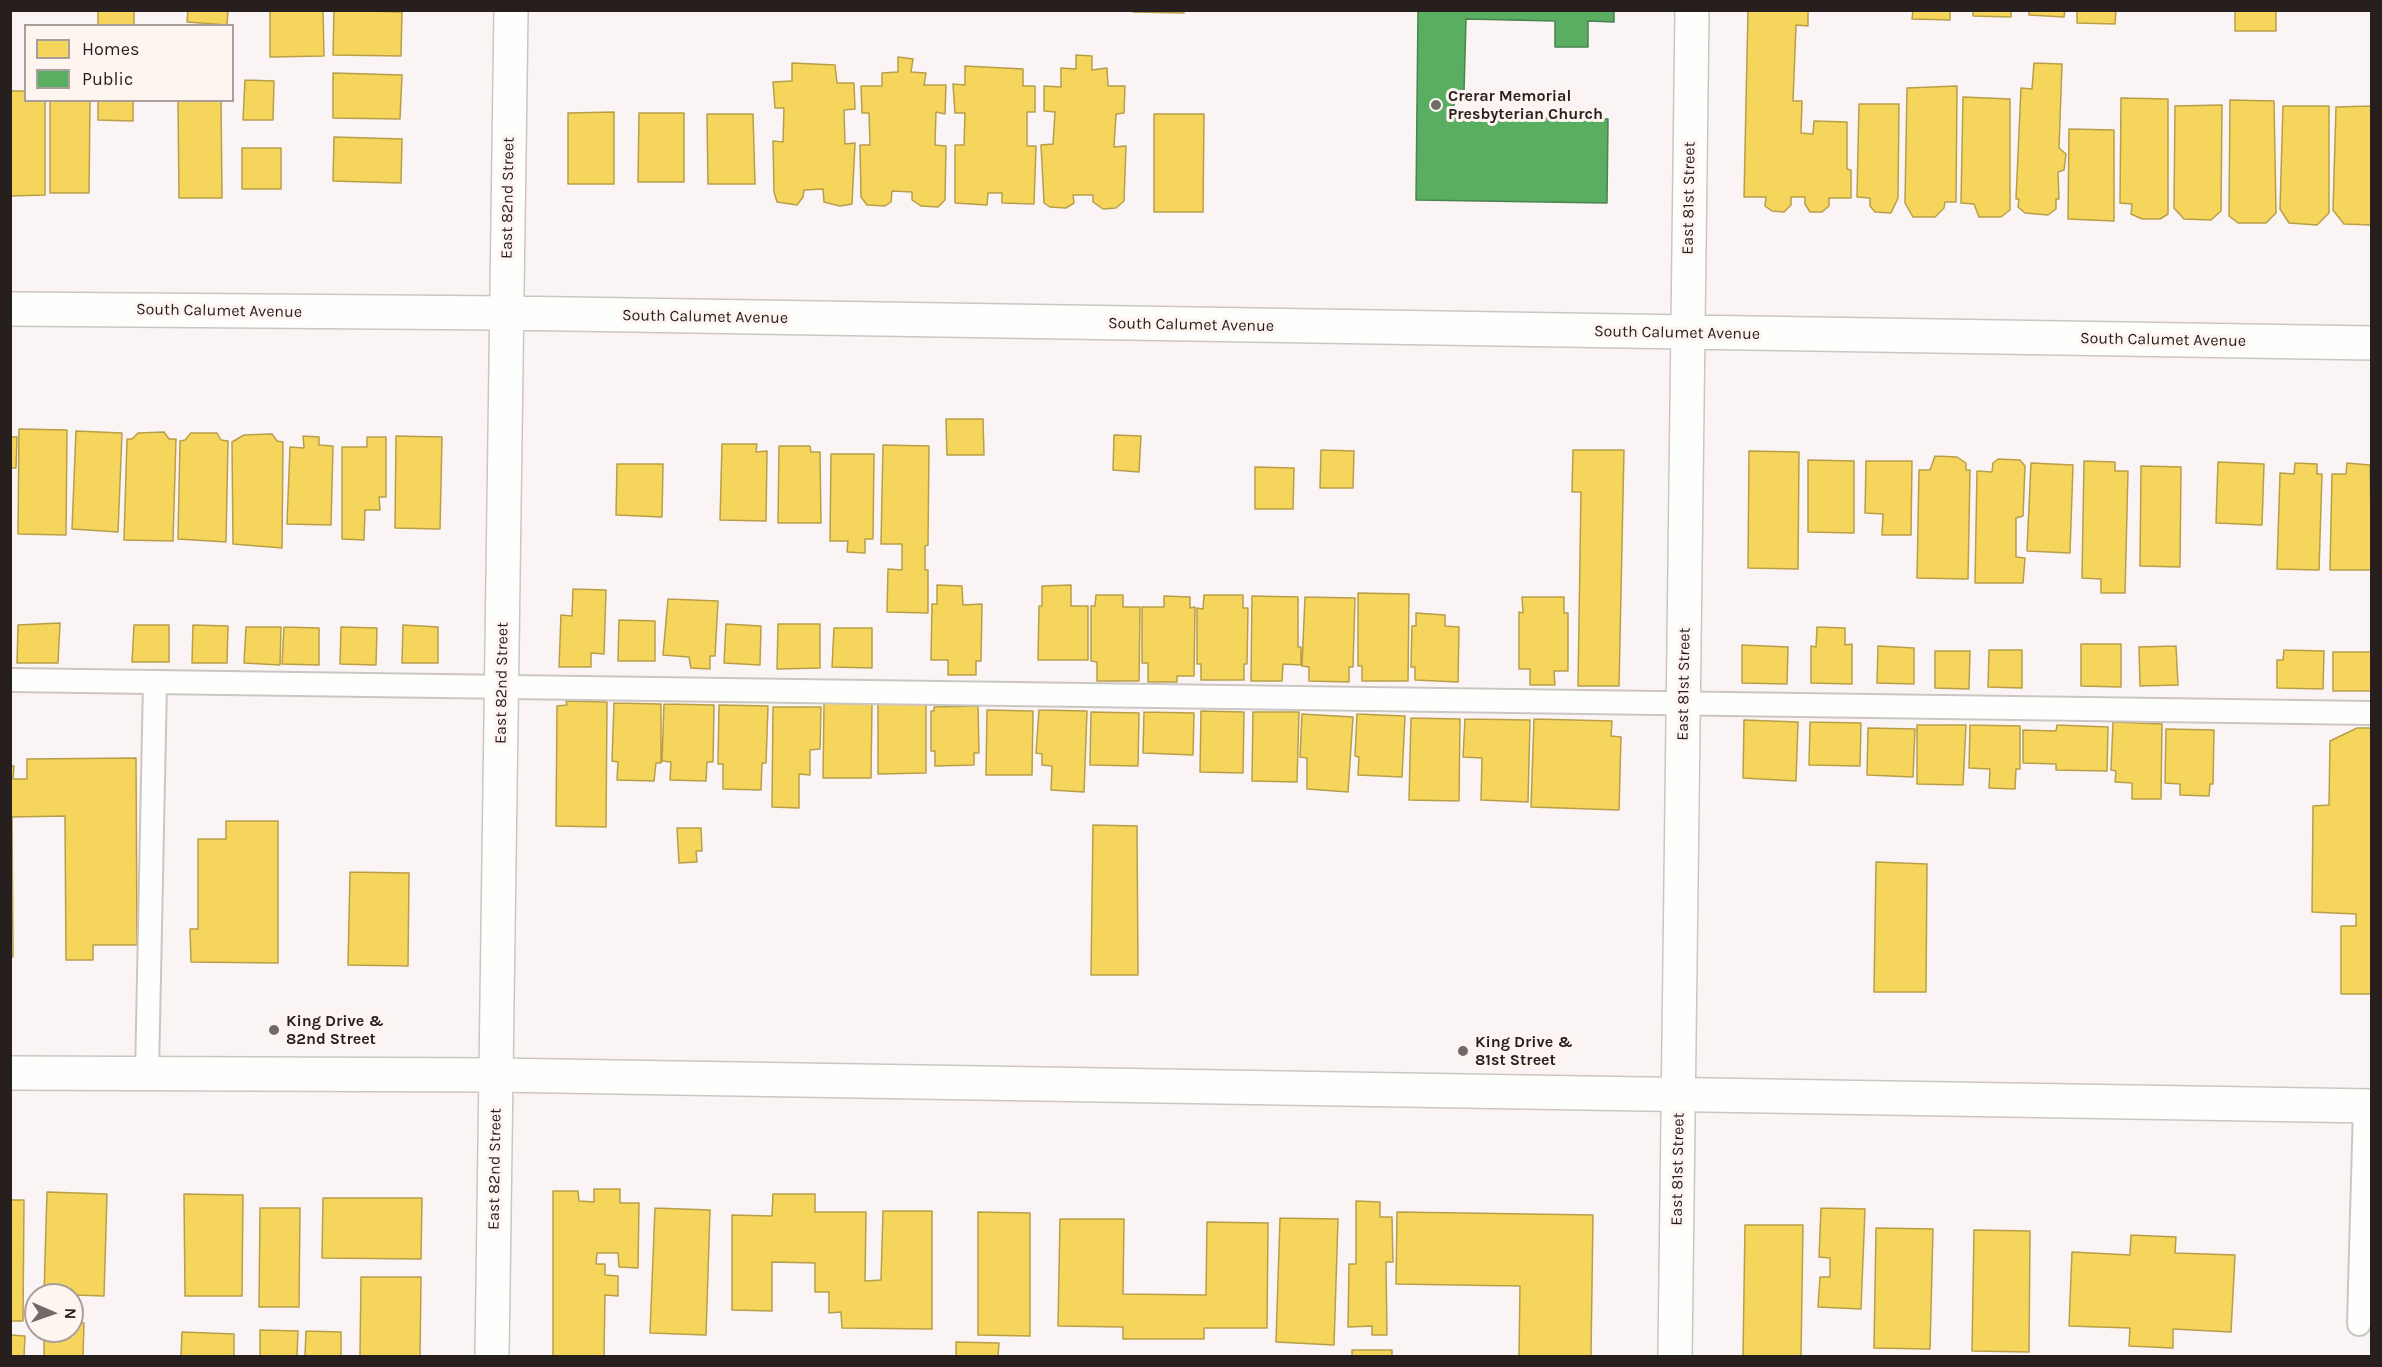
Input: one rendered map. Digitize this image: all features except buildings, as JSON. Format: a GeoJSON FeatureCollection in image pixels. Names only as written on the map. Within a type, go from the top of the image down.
{"type":"FeatureCollection","features":[{"type":"Feature","properties":{"kind":"street","name":"East 82nd Street"},"geometry":{"type":"LineString","coordinates":[[492,1356],[511,10]]}},
{"type":"Feature","properties":{"kind":"street","name":"East 81st Street"},"geometry":{"type":"LineString","coordinates":[[1675,1356],[1692,10]]}},
{"type":"Feature","properties":{"kind":"street","name":"South Calumet Avenue"},"geometry":{"type":"LineString","coordinates":[[10,309],[507,314],[2372,343]]}},
{"type":"Feature","properties":{"kind":"street"},"geometry":{"type":"LineString","coordinates":[[10,1073],[496,1075],[2368,1106]]}},
{"type":"Feature","properties":{"kind":"lane"},"geometry":{"type":"LineString","coordinates":[[10,680],[2372,713]]}},
{"type":"Feature","properties":{"kind":"lane"},"geometry":{"type":"LineString","coordinates":[[147,1074],[155,682]]}},
{"type":"Feature","properties":{"kind":"lane"},"geometry":{"type":"LineString","coordinates":[[2359,1324],[2368,1106]]}},
{"type":"Feature","properties":{"kind":"place","name":"Crerar Memorial Presbyterian Church"},"geometry":{"type":"Point","coordinates":[1436,105]}},
{"type":"Feature","properties":{"kind":"place","name":"King Drive & 82nd Street"},"geometry":{"type":"Point","coordinates":[274,1030]}},
{"type":"Feature","properties":{"kind":"place","name":"King Drive & 81st Street"},"geometry":{"type":"Point","coordinates":[1463,1051]}}]}
